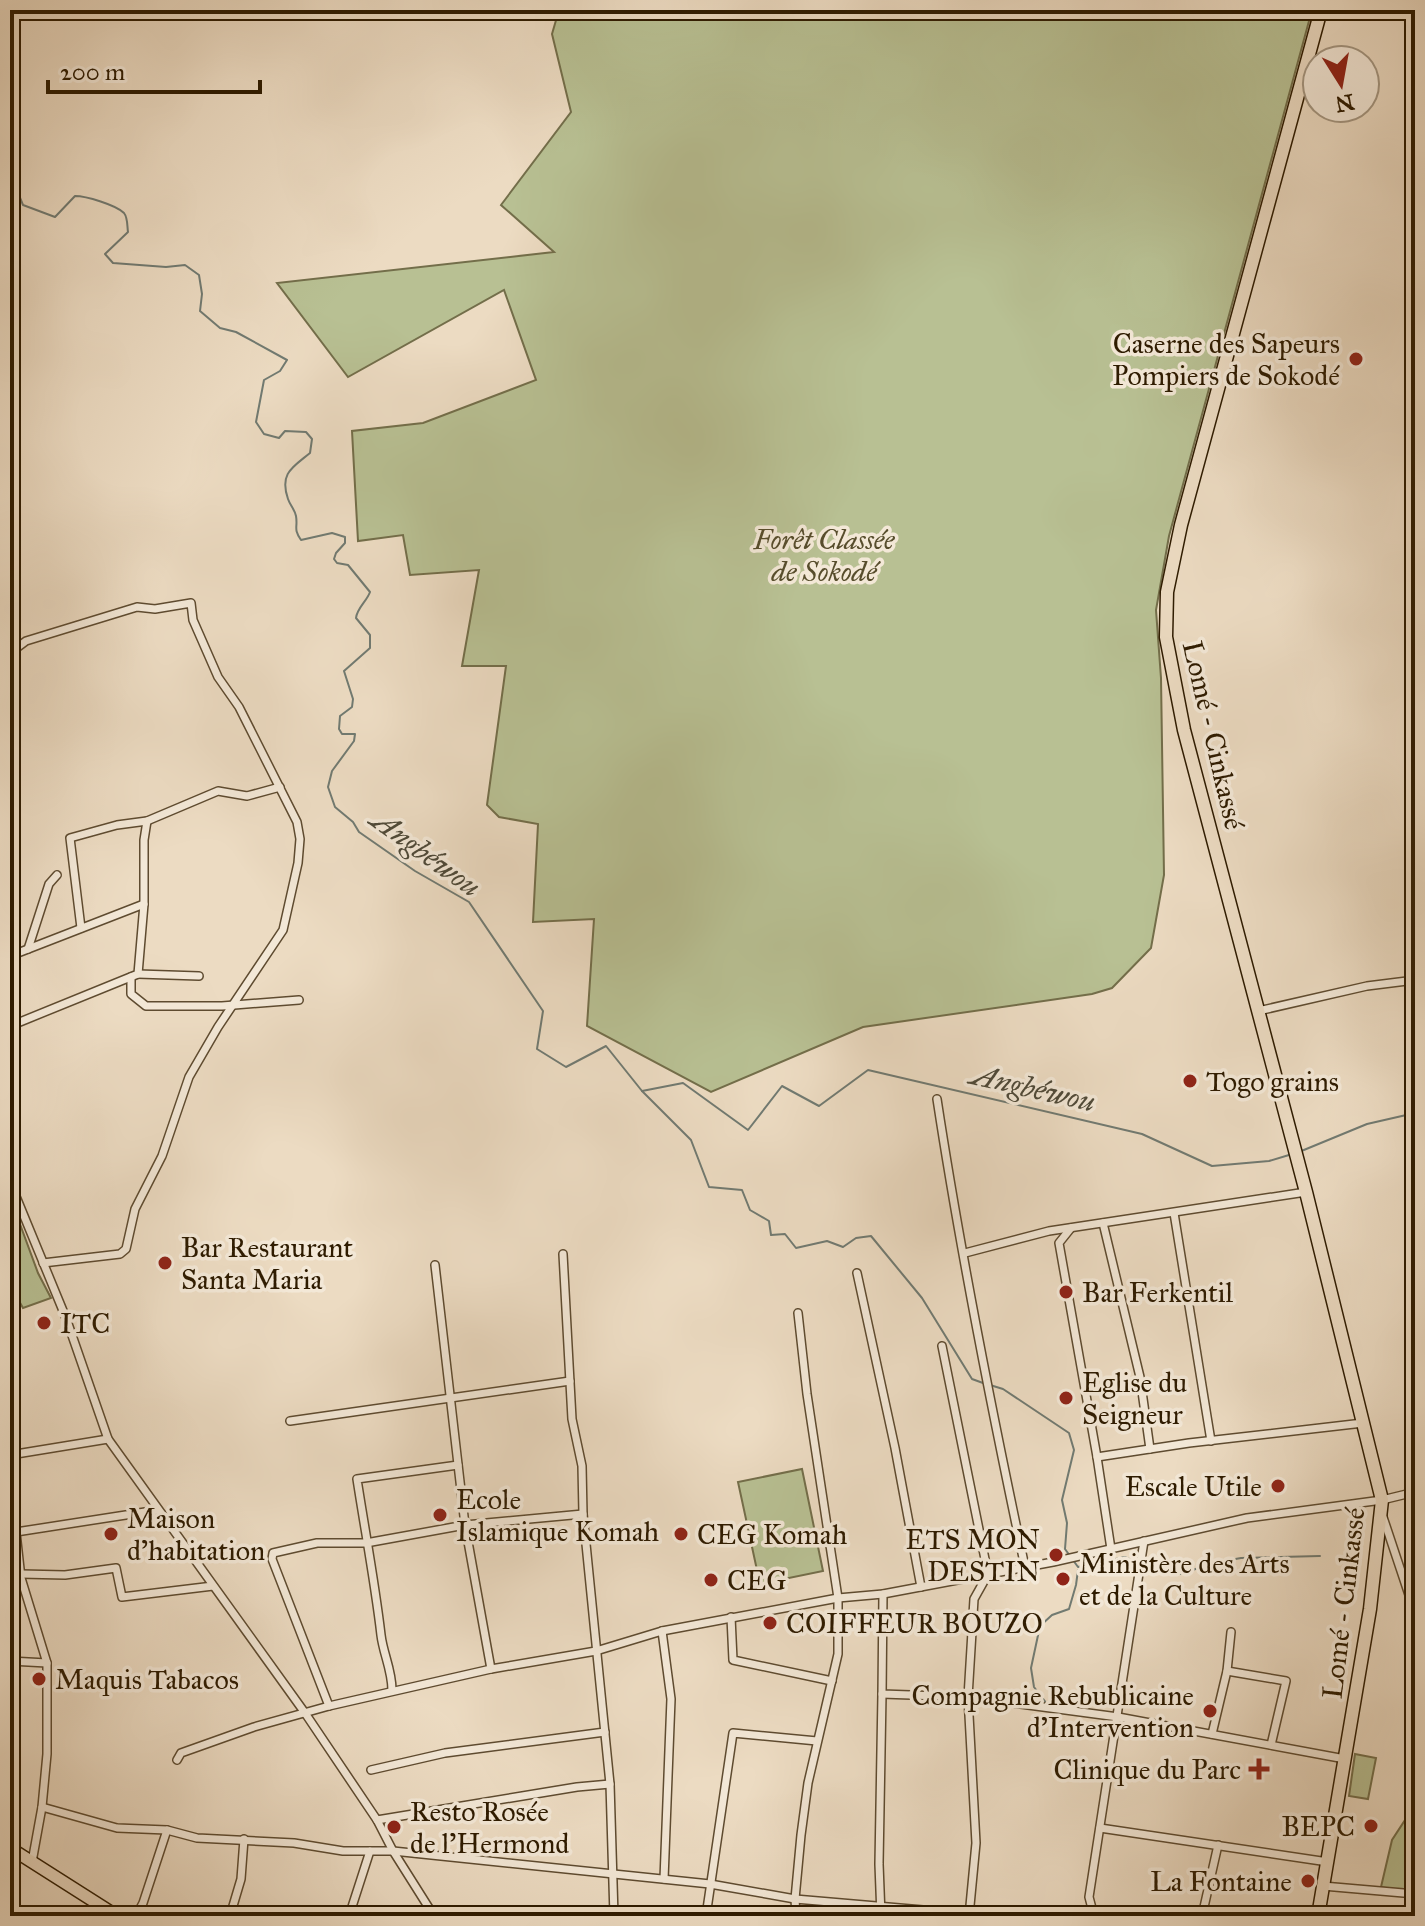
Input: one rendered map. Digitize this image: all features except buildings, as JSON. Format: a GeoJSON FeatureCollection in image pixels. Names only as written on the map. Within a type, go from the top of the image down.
{"type":"FeatureCollection","features":[{"type":"Feature","properties":{"kind":"highway","name":"Lomé - Cinkassé"},"geometry":{"type":"LineString","coordinates":[[1318,1916],[1370,1609],[1382,1500],[1306,1192],[1184,730],[1169,660],[1166,610],[1181,525],[1321,10]]}},
{"type":"Feature","properties":{"kind":"main road"},"geometry":{"type":"LineString","coordinates":[[10,1848],[117,1916]]}},
{"type":"Feature","properties":{"kind":"street"},"geometry":{"type":"LineString","coordinates":[[10,653],[26,641],[137,607],[155,609],[191,603],[193,620],[218,677],[239,707],[280,787],[297,822],[300,839],[290,901],[278,939],[189,1077],[165,1149],[135,1209],[126,1249],[120,1254],[43,1263]]}},
{"type":"Feature","properties":{"kind":"street"},"geometry":{"type":"LineString","coordinates":[[81,928],[70,838],[117,825],[147,821],[218,791],[247,796],[280,787]]}},
{"type":"Feature","properties":{"kind":"street"},"geometry":{"type":"LineString","coordinates":[[147,821],[144,904],[131,994],[146,1006],[234,1005],[299,1000]]}},
{"type":"Feature","properties":{"kind":"street"},"geometry":{"type":"LineString","coordinates":[[28,949],[49,884],[57,875]]}},
{"type":"Feature","properties":{"kind":"street"},"geometry":{"type":"LineString","coordinates":[[10,956],[144,904]]}},
{"type":"Feature","properties":{"kind":"street"},"geometry":{"type":"LineString","coordinates":[[10,1026],[135,975],[199,976]]}},
{"type":"Feature","properties":{"kind":"street"},"geometry":{"type":"LineString","coordinates":[[1258,1011],[1367,986],[1415,980]]}},
{"type":"Feature","properties":{"kind":"street"},"geometry":{"type":"LineString","coordinates":[[937,1099],[953,1204],[1025,1567]]}},
{"type":"Feature","properties":{"kind":"street"},"geometry":{"type":"LineString","coordinates":[[10,1182],[108,1439],[305,1713],[377,1820],[434,1916]]}},
{"type":"Feature","properties":{"kind":"street"},"geometry":{"type":"LineString","coordinates":[[965,1253],[1049,1231],[1306,1192]]}},
{"type":"Feature","properties":{"kind":"street"},"geometry":{"type":"LineString","coordinates":[[1174,1213],[1211,1441]]}},
{"type":"Feature","properties":{"kind":"street"},"geometry":{"type":"LineString","coordinates":[[1103,1223],[1140,1377],[1150,1449]]}},
{"type":"Feature","properties":{"kind":"street"},"geometry":{"type":"LineString","coordinates":[[1059,1243],[1071,1228]]}},
{"type":"Feature","properties":{"kind":"street"},"geometry":{"type":"LineString","coordinates":[[1049,1231],[1059,1243],[1111,1549]]}},
{"type":"Feature","properties":{"kind":"street"},"geometry":{"type":"LineString","coordinates":[[563,1254],[572,1419],[582,1466],[583,1514],[610,1784],[614,1916]]}},
{"type":"Feature","properties":{"kind":"street"},"geometry":{"type":"LineString","coordinates":[[435,1265],[465,1525],[491,1669]]}},
{"type":"Feature","properties":{"kind":"street"},"geometry":{"type":"LineString","coordinates":[[857,1273],[921,1587]]}},
{"type":"Feature","properties":{"kind":"street"},"geometry":{"type":"LineString","coordinates":[[796,1916],[801,1835],[817,1741],[838,1654],[838,1598],[798,1313]]}},
{"type":"Feature","properties":{"kind":"street"},"geometry":{"type":"LineString","coordinates":[[942,1346],[988,1574],[974,1599],[968,1697],[976,1843],[969,1915]]}},
{"type":"Feature","properties":{"kind":"street"},"geometry":{"type":"LineString","coordinates":[[290,1421],[570,1381]]}},
{"type":"Feature","properties":{"kind":"street"},"geometry":{"type":"LineString","coordinates":[[1097,1457],[1363,1423]]}},
{"type":"Feature","properties":{"kind":"street"},"geometry":{"type":"LineString","coordinates":[[10,1455],[108,1439]]}},
{"type":"Feature","properties":{"kind":"street"},"geometry":{"type":"LineString","coordinates":[[392,1690],[357,1479],[458,1465]]}},
{"type":"Feature","properties":{"kind":"street"},"geometry":{"type":"LineString","coordinates":[[10,1478],[21,1576],[47,1663],[47,1754],[32,1862]]}},
{"type":"Feature","properties":{"kind":"street"},"geometry":{"type":"LineString","coordinates":[[177,1760],[181,1753],[254,1727],[329,1706],[491,1669],[596,1651],[662,1631],[1025,1567],[1247,1518],[1382,1500],[1415,1492]]}},
{"type":"Feature","properties":{"kind":"street"},"geometry":{"type":"LineString","coordinates":[[16,1532],[158,1510]]}},
{"type":"Feature","properties":{"kind":"street"},"geometry":{"type":"LineString","coordinates":[[329,1706],[272,1559],[273,1553],[317,1543],[366,1543],[465,1525],[583,1514]]}},
{"type":"Feature","properties":{"kind":"street"},"geometry":{"type":"LineString","coordinates":[[1382,1515],[1415,1613]]}},
{"type":"Feature","properties":{"kind":"street"},"geometry":{"type":"LineString","coordinates":[[1094,1916],[1089,1897],[1144,1541]]}},
{"type":"Feature","properties":{"kind":"street"},"geometry":{"type":"LineString","coordinates":[[10,1578],[116,1568],[122,1597],[213,1586]]}},
{"type":"Feature","properties":{"kind":"street"},"geometry":{"type":"LineString","coordinates":[[881,1916],[883,1594]]}},
{"type":"Feature","properties":{"kind":"street"},"geometry":{"type":"LineString","coordinates":[[731,1617],[733,1660],[832,1681]]}},
{"type":"Feature","properties":{"kind":"street"},"geometry":{"type":"LineString","coordinates":[[662,1631],[671,1699],[664,1879]]}},
{"type":"Feature","properties":{"kind":"street"},"geometry":{"type":"LineString","coordinates":[[1212,1734],[1227,1671],[1231,1632]]}},
{"type":"Feature","properties":{"kind":"street"},"geometry":{"type":"LineString","coordinates":[[10,1661],[47,1663]]}},
{"type":"Feature","properties":{"kind":"street"},"geometry":{"type":"LineString","coordinates":[[1227,1671],[1286,1681],[1271,1745]]}},
{"type":"Feature","properties":{"kind":"street"},"geometry":{"type":"LineString","coordinates":[[882,1694],[968,1697],[1118,1717],[1345,1759]]}},
{"type":"Feature","properties":{"kind":"street"},"geometry":{"type":"LineString","coordinates":[[371,1770],[445,1753],[605,1732]]}},
{"type":"Feature","properties":{"kind":"street"},"geometry":{"type":"LineString","coordinates":[[706,1916],[733,1733],[817,1741]]}},
{"type":"Feature","properties":{"kind":"street"},"geometry":{"type":"LineString","coordinates":[[377,1820],[564,1788],[610,1784]]}},
{"type":"Feature","properties":{"kind":"street"},"geometry":{"type":"LineString","coordinates":[[42,1807],[117,1828],[167,1830],[197,1838],[294,1843],[343,1851],[393,1851],[710,1884],[795,1899],[993,1916]]}},
{"type":"Feature","properties":{"kind":"street"},"geometry":{"type":"LineString","coordinates":[[1100,1828],[1328,1862]]}},
{"type":"Feature","properties":{"kind":"street"},"geometry":{"type":"LineString","coordinates":[[136,1916],[167,1830]]}},
{"type":"Feature","properties":{"kind":"street"},"geometry":{"type":"LineString","coordinates":[[230,1916],[241,1879],[244,1839]]}},
{"type":"Feature","properties":{"kind":"street"},"geometry":{"type":"LineString","coordinates":[[1202,1916],[1218,1845]]}},
{"type":"Feature","properties":{"kind":"street"},"geometry":{"type":"LineString","coordinates":[[349,1916],[370,1851]]}},
{"type":"Feature","properties":{"kind":"street"},"geometry":{"type":"LineString","coordinates":[[1323,1886],[1415,1894]]}},
{"type":"Feature","properties":{"kind":"green space","name":"Forêt Classée de Sokodé"},"geometry":{"type":"Polygon","coordinates":[[[559,10],[1312,10],[1169,536],[1156,610],[1161,678],[1164,875],[1151,948],[1112,988],[1092,994],[863,1027],[711,1092],[587,1026],[594,919],[533,922],[538,824],[499,817],[487,805],[506,666],[462,666],[479,570],[410,575],[403,535],[358,541],[352,431],[423,423],[536,380],[504,290],[348,377],[277,283],[554,252],[501,205],[571,112],[552,34],[559,10]]]}},
{"type":"Feature","properties":{"kind":"green space"},"geometry":{"type":"Polygon","coordinates":[[[10,1197],[38,1273],[51,1298],[23,1308],[10,1285],[10,1197]]]}},
{"type":"Feature","properties":{"kind":"green space"},"geometry":{"type":"Polygon","coordinates":[[[802,1469],[823,1571],[760,1584],[738,1482],[802,1469]]]}},
{"type":"Feature","properties":{"kind":"green space"},"geometry":{"type":"Polygon","coordinates":[[[1355,1754],[1376,1758],[1368,1799],[1349,1796],[1355,1754]]]}},
{"type":"Feature","properties":{"kind":"green space"},"geometry":{"type":"Polygon","coordinates":[[[1415,1813],[1415,1894],[1381,1887],[1392,1840],[1409,1814],[1415,1813]]]}},
{"type":"Feature","properties":{"kind":"waterway","name":"Angbéwou"},"geometry":{"type":"LineString","coordinates":[[10,36],[16,38],[18,51],[10,70]]}},
{"type":"Feature","properties":{"kind":"waterway","name":"Angbéwou"},"geometry":{"type":"LineString","coordinates":[[10,185],[23,205],[55,217],[75,196],[120,210],[126,217],[128,232],[105,254],[113,263],[166,267],[185,265],[199,275],[202,294],[200,311],[220,328],[236,332],[287,360],[280,371],[264,380],[256,422],[264,434],[279,438],[285,431],[306,432],[312,439],[310,453],[289,472],[285,483],[296,516],[297,533],[301,540],[332,533],[345,537],[345,543],[334,559],[337,563],[348,565],[370,592],[356,618],[370,635],[370,648],[344,671],[353,699],[352,707],[340,716],[339,729],[342,734],[355,734],[354,741],[332,771],[328,787],[335,807],[353,822],[359,832],[415,871],[469,902],[543,1011],[537,1049],[566,1067],[606,1046],[642,1091],[683,1083],[748,1130],[782,1086],[819,1106],[868,1070],[1142,1134],[1212,1166],[1269,1161],[1289,1155]]}},
{"type":"Feature","properties":{"kind":"waterway"},"geometry":{"type":"LineString","coordinates":[[642,1091],[691,1140],[709,1187],[742,1190],[750,1210],[769,1221],[771,1235],[785,1234],[796,1248],[827,1241],[843,1247],[856,1238],[871,1236],[922,1298],[972,1379],[983,1383]]}},
{"type":"Feature","properties":{"kind":"waterway","name":"Angbéwou"},"geometry":{"type":"LineString","coordinates":[[1299,1152],[1367,1124],[1415,1113]]}},
{"type":"Feature","properties":{"kind":"waterway"},"geometry":{"type":"LineString","coordinates":[[990,1385],[1003,1389],[1069,1433],[1074,1450],[1062,1500],[1067,1523],[1065,1549],[1078,1567],[1125,1557],[1139,1564]]}},
{"type":"Feature","properties":{"kind":"waterway"},"geometry":{"type":"LineString","coordinates":[[1144,1567],[1181,1574],[1241,1558],[1320,1556]]}},
{"type":"Feature","properties":{"kind":"waterway"},"geometry":{"type":"LineString","coordinates":[[1047,1704],[1034,1687],[1031,1668],[1040,1626],[1052,1615],[1069,1609],[1078,1570]]}},
{"type":"Feature","properties":{"kind":"place","name":"Caserne des Sapeurs Pompiers de Sokodé"},"geometry":{"type":"Point","coordinates":[1356,359]}},
{"type":"Feature","properties":{"kind":"place","name":"Togo grains"},"geometry":{"type":"Point","coordinates":[1190,1081]}},
{"type":"Feature","properties":{"kind":"place","name":"Bar Restaurant Santa Maria"},"geometry":{"type":"Point","coordinates":[165,1263]}},
{"type":"Feature","properties":{"kind":"place","name":"Bar Ferkentil"},"geometry":{"type":"Point","coordinates":[1066,1292]}},
{"type":"Feature","properties":{"kind":"place","name":"ITC"},"geometry":{"type":"Point","coordinates":[44,1323]}},
{"type":"Feature","properties":{"kind":"place","name":"Eglise du Seigneur"},"geometry":{"type":"Point","coordinates":[1066,1398]}},
{"type":"Feature","properties":{"kind":"place","name":"Escale Utile"},"geometry":{"type":"Point","coordinates":[1278,1486]}},
{"type":"Feature","properties":{"kind":"place","name":"Ecole Islamique Komah"},"geometry":{"type":"Point","coordinates":[440,1515]}},
{"type":"Feature","properties":{"kind":"place","name":"Maison d'habitation"},"geometry":{"type":"Point","coordinates":[111,1534]}},
{"type":"Feature","properties":{"kind":"place","name":"CEG Komah"},"geometry":{"type":"Point","coordinates":[681,1534]}},
{"type":"Feature","properties":{"kind":"place","name":"ETS MON DESTIN"},"geometry":{"type":"Point","coordinates":[1056,1555]}},
{"type":"Feature","properties":{"kind":"place","name":"Ministère des Arts et de la Culture"},"geometry":{"type":"Point","coordinates":[1063,1579]}},
{"type":"Feature","properties":{"kind":"place","name":"CEG"},"geometry":{"type":"Point","coordinates":[711,1580]}},
{"type":"Feature","properties":{"kind":"place","name":"COIFFEUR BOUZO"},"geometry":{"type":"Point","coordinates":[770,1623]}},
{"type":"Feature","properties":{"kind":"place","name":"Maquis Tabacos"},"geometry":{"type":"Point","coordinates":[39,1679]}},
{"type":"Feature","properties":{"kind":"place","name":"Compagnie Rebublicaine d'Intervention"},"geometry":{"type":"Point","coordinates":[1210,1711]}},
{"type":"Feature","properties":{"kind":"place","name":"Clinique du Parc"},"geometry":{"type":"Point","coordinates":[1259,1769]}},
{"type":"Feature","properties":{"kind":"place","name":"BEPC"},"geometry":{"type":"Point","coordinates":[1371,1826]}},
{"type":"Feature","properties":{"kind":"place","name":"Resto Rosée de l'Hermond"},"geometry":{"type":"Point","coordinates":[394,1827]}},
{"type":"Feature","properties":{"kind":"place","name":"La Fontaine"},"geometry":{"type":"Point","coordinates":[1308,1881]}}]}
